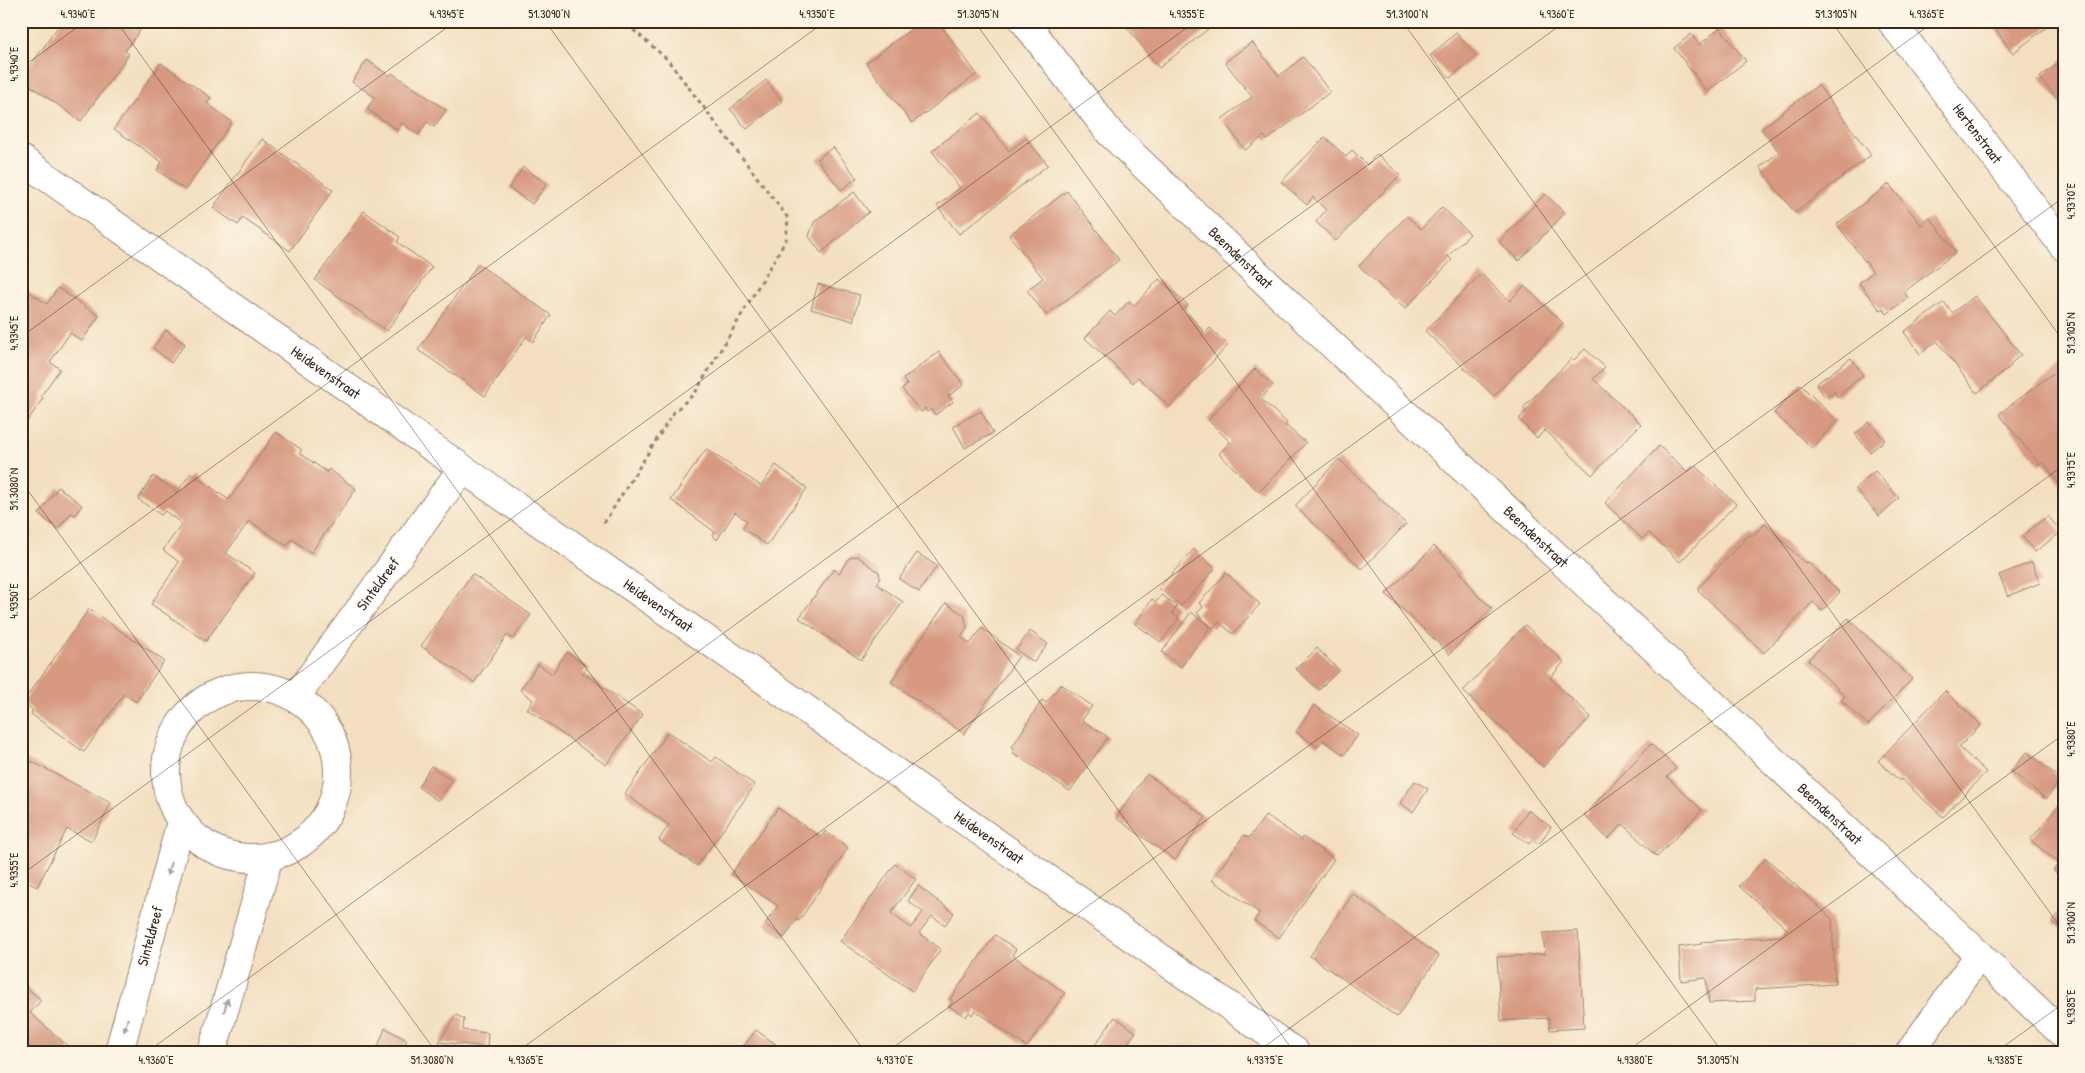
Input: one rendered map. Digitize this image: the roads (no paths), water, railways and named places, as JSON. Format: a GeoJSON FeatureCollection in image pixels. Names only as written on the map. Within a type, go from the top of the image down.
{"type":"FeatureCollection","features":[{"type":"Feature","properties":{"kind":"street","name":"Beemdenstraat"},"geometry":{"type":"LineString","coordinates":[[1024,21],[1110,133],[1278,294],[2064,1035]]}},
{"type":"Feature","properties":{"kind":"street","name":"Hertenstraat"},"geometry":{"type":"LineString","coordinates":[[1891,21],[2064,247]]}},
{"type":"Feature","properties":{"kind":"street","name":"Heidevenstraat"},"geometry":{"type":"LineString","coordinates":[[21,159],[1295,1052]]}},
{"type":"Feature","properties":{"kind":"street","name":"Sinteldreef"},"geometry":{"type":"LineString","coordinates":[[295,698],[462,469]]}},
{"type":"Feature","properties":{"kind":"street"},"geometry":{"type":"LineString","coordinates":[[246,686],[268,687],[295,698],[310,708],[324,726],[335,747],[338,770],[335,794],[326,816],[311,834],[292,848],[269,856],[236,856],[206,844],[182,822],[171,801],[166,779],[167,757],[174,734],[186,716],[203,700],[223,690],[246,686]]}},
{"type":"Feature","properties":{"kind":"street","name":"Sinteldreef"},"geometry":{"type":"LineString","coordinates":[[119,1052],[182,822]]}},
{"type":"Feature","properties":{"kind":"street"},"geometry":{"type":"LineString","coordinates":[[212,1052],[269,856]]}},
{"type":"Feature","properties":{"kind":"street"},"geometry":{"type":"LineString","coordinates":[[1910,1052],[1979,955]]}}]}
